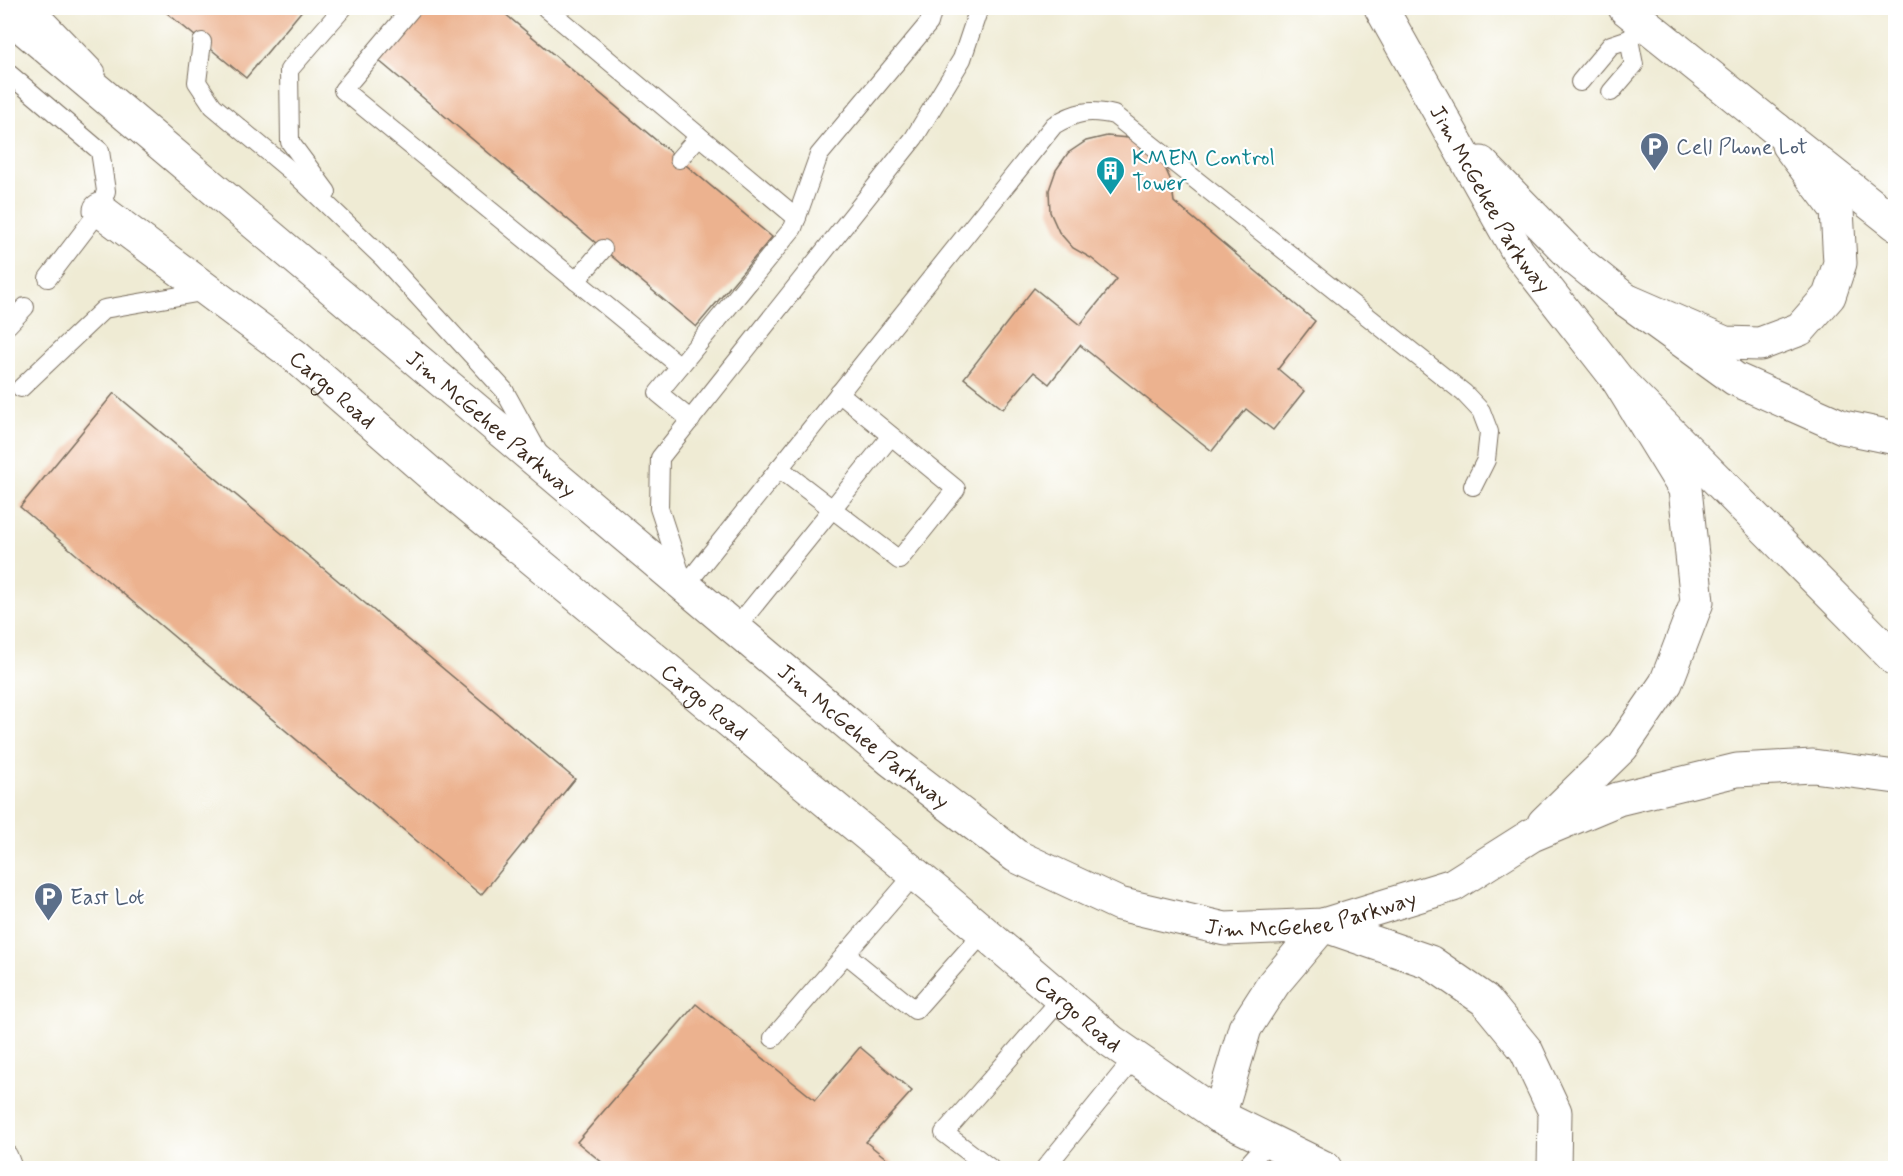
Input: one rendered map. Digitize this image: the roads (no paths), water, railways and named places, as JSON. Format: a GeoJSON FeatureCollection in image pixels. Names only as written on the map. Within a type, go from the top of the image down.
{"type":"FeatureCollection","features":[{"type":"Feature","properties":{"kind":"main road","name":"Jim McGehee Parkway"},"geometry":{"type":"LineString","coordinates":[[1381,8],[1518,252],[1618,380]]}},
{"type":"Feature","properties":{"kind":"main road","name":"Jim McGehee Parkway"},"geometry":{"type":"LineString","coordinates":[[8,15],[891,760],[1016,856],[1119,904],[1225,929],[1323,925],[1453,885],[1532,835],[1618,799],[1737,770],[1813,766],[1896,777]]}},
{"type":"Feature","properties":{"kind":"main road"},"geometry":{"type":"LineString","coordinates":[[1634,24],[1776,129],[1896,224]]}},
{"type":"Feature","properties":{"kind":"main road"},"geometry":{"type":"LineString","coordinates":[[1626,300],[1725,343],[1760,344],[1800,329],[1829,296],[1840,262],[1837,210],[1776,129]]}},
{"type":"Feature","properties":{"kind":"main road"},"geometry":{"type":"LineString","coordinates":[[1451,133],[1574,258],[1626,300],[1735,379],[1843,427],[1896,438]]}},
{"type":"Feature","properties":{"kind":"main road","name":"Cargo Road"},"geometry":{"type":"LineString","coordinates":[[100,210],[294,355],[441,483],[915,874],[1111,1041],[1219,1116],[1325,1168]]}},
{"type":"Feature","properties":{"kind":"main road"},"geometry":{"type":"LineString","coordinates":[[1618,380],[1896,660]]}},
{"type":"Feature","properties":{"kind":"main road"},"geometry":{"type":"LineString","coordinates":[[1532,835],[1622,747],[1666,683],[1697,602],[1685,489],[1618,380]]}},
{"type":"Feature","properties":{"kind":"main road"},"geometry":{"type":"LineString","coordinates":[[1219,1116],[1245,1028],[1274,983],[1323,925],[1430,962],[1485,1000],[1526,1050],[1555,1112],[1554,1168]]}},
{"type":"Feature","properties":{"kind":"lane"},"geometry":{"type":"LineString","coordinates":[[35,8],[194,173]]}},
{"type":"Feature","properties":{"kind":"lane"},"geometry":{"type":"LineString","coordinates":[[343,8],[289,70],[290,142],[357,233]]}},
{"type":"Feature","properties":{"kind":"lane"},"geometry":{"type":"LineString","coordinates":[[412,8],[342,90],[680,366]]}},
{"type":"Feature","properties":{"kind":"lane"},"geometry":{"type":"LineString","coordinates":[[546,8],[797,218]]}},
{"type":"Feature","properties":{"kind":"lane"},"geometry":{"type":"LineString","coordinates":[[691,420],[658,393],[793,228],[819,155],[929,23],[933,8]]}},
{"type":"Feature","properties":{"kind":"lane"},"geometry":{"type":"LineString","coordinates":[[685,586],[659,508],[660,458],[914,138],[962,59],[979,8]]}},
{"type":"Feature","properties":{"kind":"lane"},"geometry":{"type":"LineString","coordinates":[[1580,82],[1611,45],[1634,24]]}},
{"type":"Feature","properties":{"kind":"lane"},"geometry":{"type":"LineString","coordinates":[[1611,92],[1634,65],[1634,24]]}},
{"type":"Feature","properties":{"kind":"lane"},"geometry":{"type":"LineString","coordinates":[[202,42],[197,82],[213,106],[297,176],[382,257],[504,390],[548,470]]}},
{"type":"Feature","properties":{"kind":"lane"},"geometry":{"type":"LineString","coordinates":[[8,73],[100,152],[106,190],[100,210],[48,278]]}},
{"type":"Feature","properties":{"kind":"lane"},"geometry":{"type":"LineString","coordinates":[[685,586],[1054,125],[1072,114],[1095,111],[1114,115],[1464,393],[1481,411],[1489,432],[1486,460],[1473,486]]}},
{"type":"Feature","properties":{"kind":"lane"},"geometry":{"type":"LineString","coordinates":[[679,159],[699,136]]}},
{"type":"Feature","properties":{"kind":"lane"},"geometry":{"type":"LineString","coordinates":[[576,281],[603,249]]}},
{"type":"Feature","properties":{"kind":"lane"},"geometry":{"type":"LineString","coordinates":[[21,388],[104,309],[208,291]]}},
{"type":"Feature","properties":{"kind":"lane"},"geometry":{"type":"LineString","coordinates":[[8,324],[25,306]]}},
{"type":"Feature","properties":{"kind":"lane"},"geometry":{"type":"LineString","coordinates":[[779,468],[899,560],[956,489],[839,393]]}},
{"type":"Feature","properties":{"kind":"lane"},"geometry":{"type":"LineString","coordinates":[[735,629],[891,436]]}},
{"type":"Feature","properties":{"kind":"lane"},"geometry":{"type":"LineString","coordinates":[[772,1038],[915,874]]}},
{"type":"Feature","properties":{"kind":"lane"},"geometry":{"type":"LineString","coordinates":[[846,954],[915,1010],[984,932]]}},
{"type":"Feature","properties":{"kind":"lane"},"geometry":{"type":"LineString","coordinates":[[990,1168],[945,1132],[1062,998]]}},
{"type":"Feature","properties":{"kind":"lane"},"geometry":{"type":"LineString","coordinates":[[1045,1168],[1135,1057]]}},
{"type":"Feature","properties":{"kind":"lane"},"geometry":{"type":"LineString","coordinates":[[1245,1168],[1269,1141]]}},
{"type":"Feature","properties":{"kind":"lane"},"geometry":{"type":"LineString","coordinates":[[8,1155],[13,1168]]}},
{"type":"Feature","properties":{"kind":"place","name":"Cell Phone Lot"},"geometry":{"type":"Point","coordinates":[1655,172]}},
{"type":"Feature","properties":{"kind":"place","name":"KMEM Control Tower"},"geometry":{"type":"Point","coordinates":[1111,196]}},
{"type":"Feature","properties":{"kind":"place","name":"East Lot"},"geometry":{"type":"Point","coordinates":[49,922]}}]}
